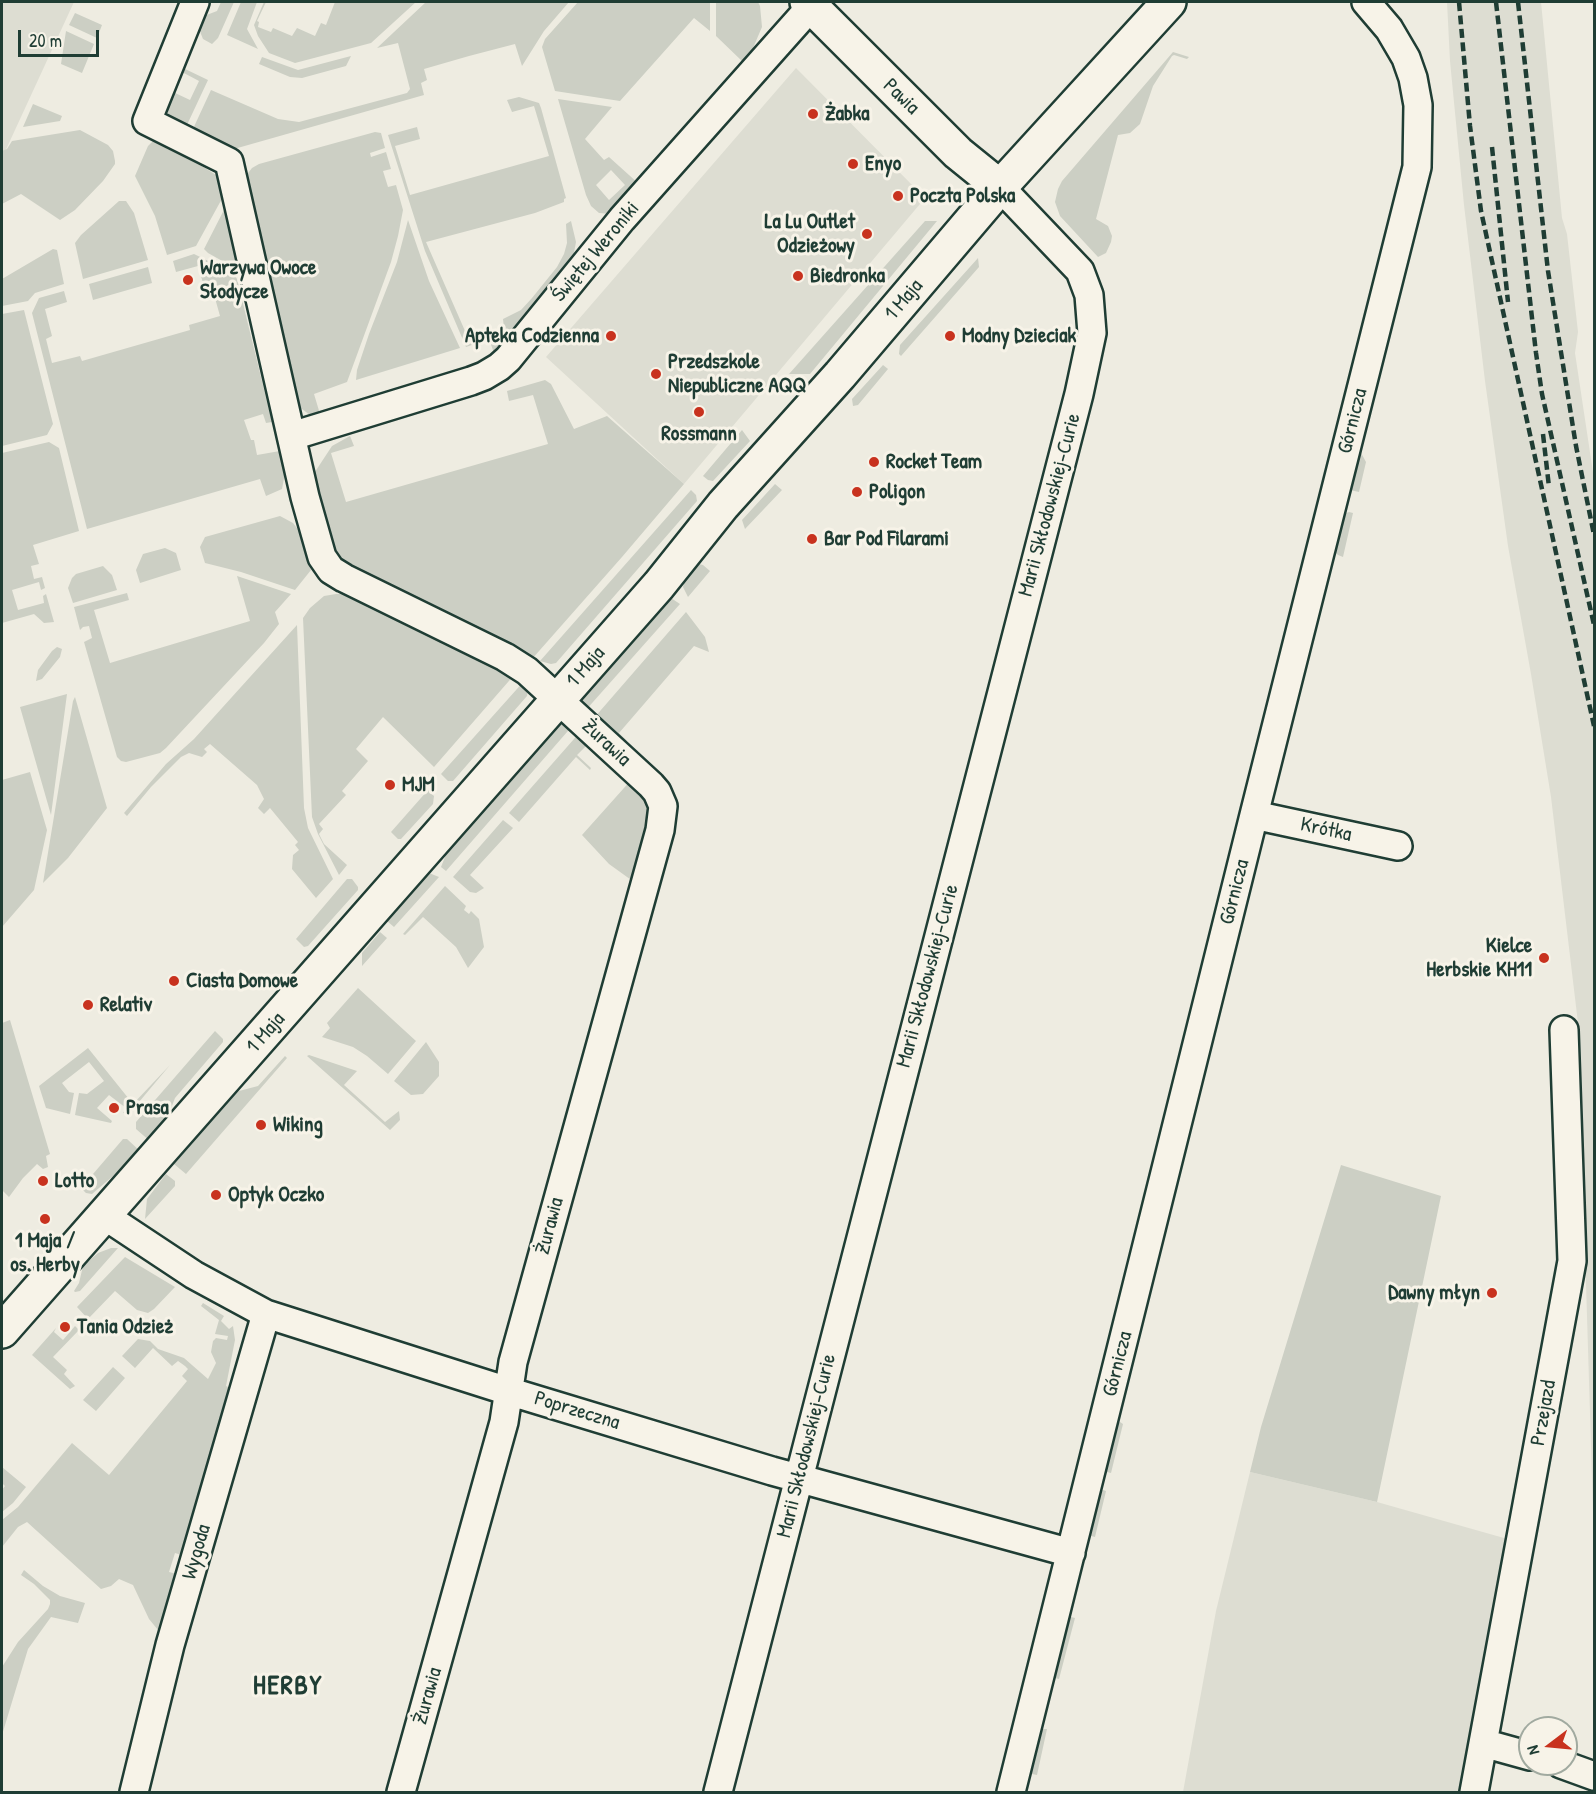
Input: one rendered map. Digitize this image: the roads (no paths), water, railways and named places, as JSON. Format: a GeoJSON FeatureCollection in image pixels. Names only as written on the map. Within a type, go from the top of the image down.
{"type":"FeatureCollection","features":[{"type":"Feature","properties":{"kind":"street","name":"Żurawia"},"geometry":{"type":"LineString","coordinates":[[195,2],[147,121],[229,162],[316,543],[322,557],[331,570],[344,578],[505,657],[527,671],[657,792],[663,806],[662,819],[516,1351],[504,1422],[401,1792]]}},
{"type":"Feature","properties":{"kind":"street","name":"1 Maja"},"geometry":{"type":"LineString","coordinates":[[2,1331],[659,585],[723,505],[840,375],[1000,188],[1169,2]]}},
{"type":"Feature","properties":{"kind":"street","name":"Górnicza"},"geometry":{"type":"LineString","coordinates":[[1011,1792],[1418,167],[1418,105],[1413,78],[1406,58],[1389,29],[1366,2]]}},
{"type":"Feature","properties":{"kind":"street","name":"Pawia"},"geometry":{"type":"LineString","coordinates":[[811,3],[951,146],[1000,188]]}},
{"type":"Feature","properties":{"kind":"street","name":"Świętej Weroniki"},"geometry":{"type":"LineString","coordinates":[[292,436],[471,381],[492,372],[508,359],[622,219],[811,3]]}},
{"type":"Feature","properties":{"kind":"street","name":"Marii Skłodowskiej-Curie"},"geometry":{"type":"LineString","coordinates":[[718,1792],[1079,394],[1092,333],[1089,295],[1080,271],[1000,188]]}},
{"type":"Feature","properties":{"kind":"street","name":"Krótka"},"geometry":{"type":"LineString","coordinates":[[1254,815],[1398,846]]}},
{"type":"Feature","properties":{"kind":"street","name":"Przejazd"},"geometry":{"type":"LineString","coordinates":[[1474,1792],[1572,1261],[1564,1030]]}},
{"type":"Feature","properties":{"kind":"street","name":"Poprzeczna"},"geometry":{"type":"LineString","coordinates":[[105,1216],[195,1275],[266,1314],[508,1391],[798,1478],[1071,1553]]}},
{"type":"Feature","properties":{"kind":"street","name":"Wygoda"},"geometry":{"type":"LineString","coordinates":[[134,1792],[170,1645],[266,1314]]}},
{"type":"Feature","properties":{"kind":"street"},"geometry":{"type":"LineString","coordinates":[[1483,1743],[1518,1753]]}},
{"type":"Feature","properties":{"kind":"street"},"geometry":{"type":"LineString","coordinates":[[1578,1770],[1594,1776]]}},
{"type":"Feature","properties":{"kind":"railway"},"geometry":{"type":"LineString","coordinates":[[1459,2],[1470,126],[1481,211],[1594,726]]}},
{"type":"Feature","properties":{"kind":"railway"},"geometry":{"type":"LineString","coordinates":[[1496,2],[1542,394],[1594,625]]}},
{"type":"Feature","properties":{"kind":"railway"},"geometry":{"type":"LineString","coordinates":[[1518,2],[1548,271],[1576,446],[1594,535]]}},
{"type":"Feature","properties":{"kind":"railway"},"geometry":{"type":"LineString","coordinates":[[1492,147],[1508,302]]}},
{"type":"Feature","properties":{"kind":"railway"},"geometry":{"type":"LineString","coordinates":[[1543,434],[1549,487]]}},
{"type":"Feature","properties":{"kind":"place","name":"Żabka"},"geometry":{"type":"Point","coordinates":[813,114]}},
{"type":"Feature","properties":{"kind":"place","name":"Enyo"},"geometry":{"type":"Point","coordinates":[853,164]}},
{"type":"Feature","properties":{"kind":"place","name":"Poczta Polska"},"geometry":{"type":"Point","coordinates":[898,196]}},
{"type":"Feature","properties":{"kind":"place","name":"La Lu Outlet Odzieżowy"},"geometry":{"type":"Point","coordinates":[867,234]}},
{"type":"Feature","properties":{"kind":"place","name":"Biedronka"},"geometry":{"type":"Point","coordinates":[798,276]}},
{"type":"Feature","properties":{"kind":"place","name":"Warzywa Owoce Słodycze"},"geometry":{"type":"Point","coordinates":[188,280]}},
{"type":"Feature","properties":{"kind":"place","name":"Apteka Codzienna"},"geometry":{"type":"Point","coordinates":[611,336]}},
{"type":"Feature","properties":{"kind":"place","name":"Modny Dzieciak"},"geometry":{"type":"Point","coordinates":[950,336]}},
{"type":"Feature","properties":{"kind":"place","name":"Przedszkole Niepubliczne AQQ"},"geometry":{"type":"Point","coordinates":[656,374]}},
{"type":"Feature","properties":{"kind":"place","name":"Rossmann"},"geometry":{"type":"Point","coordinates":[699,412]}},
{"type":"Feature","properties":{"kind":"place","name":"Rocket Team"},"geometry":{"type":"Point","coordinates":[874,462]}},
{"type":"Feature","properties":{"kind":"place","name":"Poligon"},"geometry":{"type":"Point","coordinates":[857,492]}},
{"type":"Feature","properties":{"kind":"place","name":"Bar Pod Filarami"},"geometry":{"type":"Point","coordinates":[812,539]}},
{"type":"Feature","properties":{"kind":"place","name":"MJM"},"geometry":{"type":"Point","coordinates":[390,785]}},
{"type":"Feature","properties":{"kind":"place","name":"Kielce Herbskie KH11"},"geometry":{"type":"Point","coordinates":[1544,958]}},
{"type":"Feature","properties":{"kind":"place","name":"Ciasta Domowe"},"geometry":{"type":"Point","coordinates":[174,981]}},
{"type":"Feature","properties":{"kind":"place","name":"Relativ"},"geometry":{"type":"Point","coordinates":[88,1005]}},
{"type":"Feature","properties":{"kind":"place","name":"Prasa"},"geometry":{"type":"Point","coordinates":[114,1108]}},
{"type":"Feature","properties":{"kind":"place","name":"Wiking"},"geometry":{"type":"Point","coordinates":[261,1125]}},
{"type":"Feature","properties":{"kind":"place","name":"Lotto"},"geometry":{"type":"Point","coordinates":[43,1181]}},
{"type":"Feature","properties":{"kind":"place","name":"Optyk Oczko"},"geometry":{"type":"Point","coordinates":[216,1195]}},
{"type":"Feature","properties":{"kind":"place","name":"1 Maja / os. Herby"},"geometry":{"type":"Point","coordinates":[45,1219]}},
{"type":"Feature","properties":{"kind":"place","name":"Dawny młyn"},"geometry":{"type":"Point","coordinates":[1492,1293]}},
{"type":"Feature","properties":{"kind":"place","name":"Tania Odzież"},"geometry":{"type":"Point","coordinates":[65,1327]}},
{"type":"Feature","properties":{"kind":"district","name":"HERBY"},"geometry":{"type":"Point","coordinates":[288,1687]}}]}
